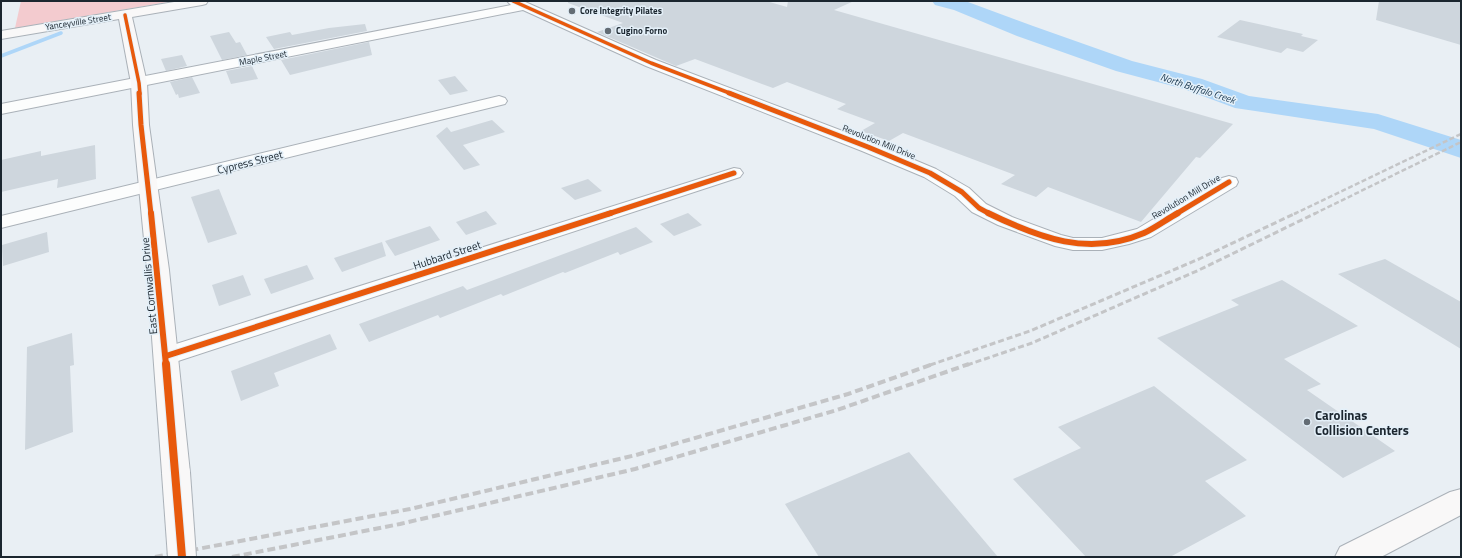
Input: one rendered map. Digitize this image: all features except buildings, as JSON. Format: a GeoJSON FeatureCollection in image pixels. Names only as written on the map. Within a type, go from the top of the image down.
{"type":"FeatureCollection","features":[{"type":"Feature","properties":{"kind":"main road","name":"Yanceyville Street"},"geometry":{"type":"LineString","coordinates":[[1,35],[202,1]]}},
{"type":"Feature","properties":{"kind":"main road","name":"East Cornwallis Drive"},"geometry":{"type":"LineString","coordinates":[[125,15],[139,82],[141,125],[149,186],[166,356],[182,557]]}},
{"type":"Feature","properties":{"kind":"main road"},"geometry":{"type":"LineString","coordinates":[[1351,557],[1461,501]]}},
{"type":"Feature","properties":{"kind":"street","name":"Maple Street"},"geometry":{"type":"LineString","coordinates":[[1,109],[519,4]]}},
{"type":"Feature","properties":{"kind":"street","name":"Revolution Mill Drive"},"geometry":{"type":"LineString","coordinates":[[519,4],[651,63],[868,147],[930,173],[962,192],[979,208],[1005,221],[1055,240],[1073,244],[1102,244],[1144,233],[1229,182]]}},
{"type":"Feature","properties":{"kind":"street","name":"Cypress Street"},"geometry":{"type":"LineString","coordinates":[[1,222],[499,101]]}},
{"type":"Feature","properties":{"kind":"street","name":"Hubbard Street"},"geometry":{"type":"LineString","coordinates":[[166,356],[734,173]]}},
{"type":"Feature","properties":{"kind":"shaded area"},"geometry":{"type":"Polygon","coordinates":[[[21,1],[174,1],[15,28],[21,1]]]}},
{"type":"Feature","properties":{"kind":"waterway","name":"North Buffalo Creek"},"geometry":{"type":"LineString","coordinates":[[942,1],[961,6],[1025,31],[1124,66],[1193,84],[1244,103],[1378,122],[1461,149]]}},
{"type":"Feature","properties":{"kind":"waterway"},"geometry":{"type":"LineString","coordinates":[[1,56],[61,33]]}},
{"type":"Feature","properties":{"kind":"railway"},"geometry":{"type":"LineString","coordinates":[[1294,214],[1461,134]]}},
{"type":"Feature","properties":{"kind":"railway"},"geometry":{"type":"LineString","coordinates":[[1314,214],[1461,142]]}},
{"type":"Feature","properties":{"kind":"railway"},"geometry":{"type":"LineString","coordinates":[[930,365],[1030,331],[1199,259],[1296,213]]}},
{"type":"Feature","properties":{"kind":"railway"},"geometry":{"type":"LineString","coordinates":[[967,365],[1032,343],[1199,270],[1316,213]]}},
{"type":"Feature","properties":{"kind":"railway"},"geometry":{"type":"LineString","coordinates":[[155,557],[410,509],[636,455],[848,394],[933,364]]}},
{"type":"Feature","properties":{"kind":"railway"},"geometry":{"type":"LineString","coordinates":[[232,557],[400,524],[635,469],[837,410],[969,364]]}},
{"type":"Feature","properties":{"kind":"cycle path"},"geometry":{"type":"LineString","coordinates":[[513,1],[651,63],[868,147],[930,173],[962,192],[979,208],[1005,221],[1055,240],[1073,244],[1102,244],[1144,233],[1229,182]]}},
{"type":"Feature","properties":{"kind":"cycle path"},"geometry":{"type":"LineString","coordinates":[[125,15],[139,83],[141,125],[158,270],[182,557]]}},
{"type":"Feature","properties":{"kind":"cycle path"},"geometry":{"type":"LineString","coordinates":[[166,356],[734,173]]}},
{"type":"Feature","properties":{"kind":"place","name":"Core Integrity Pilates"},"geometry":{"type":"Point","coordinates":[572,11]}},
{"type":"Feature","properties":{"kind":"place","name":"Cugino Forno"},"geometry":{"type":"Point","coordinates":[608,31]}},
{"type":"Feature","properties":{"kind":"place","name":"Carolinas Collision Centers"},"geometry":{"type":"Point","coordinates":[1307,422]}}]}
